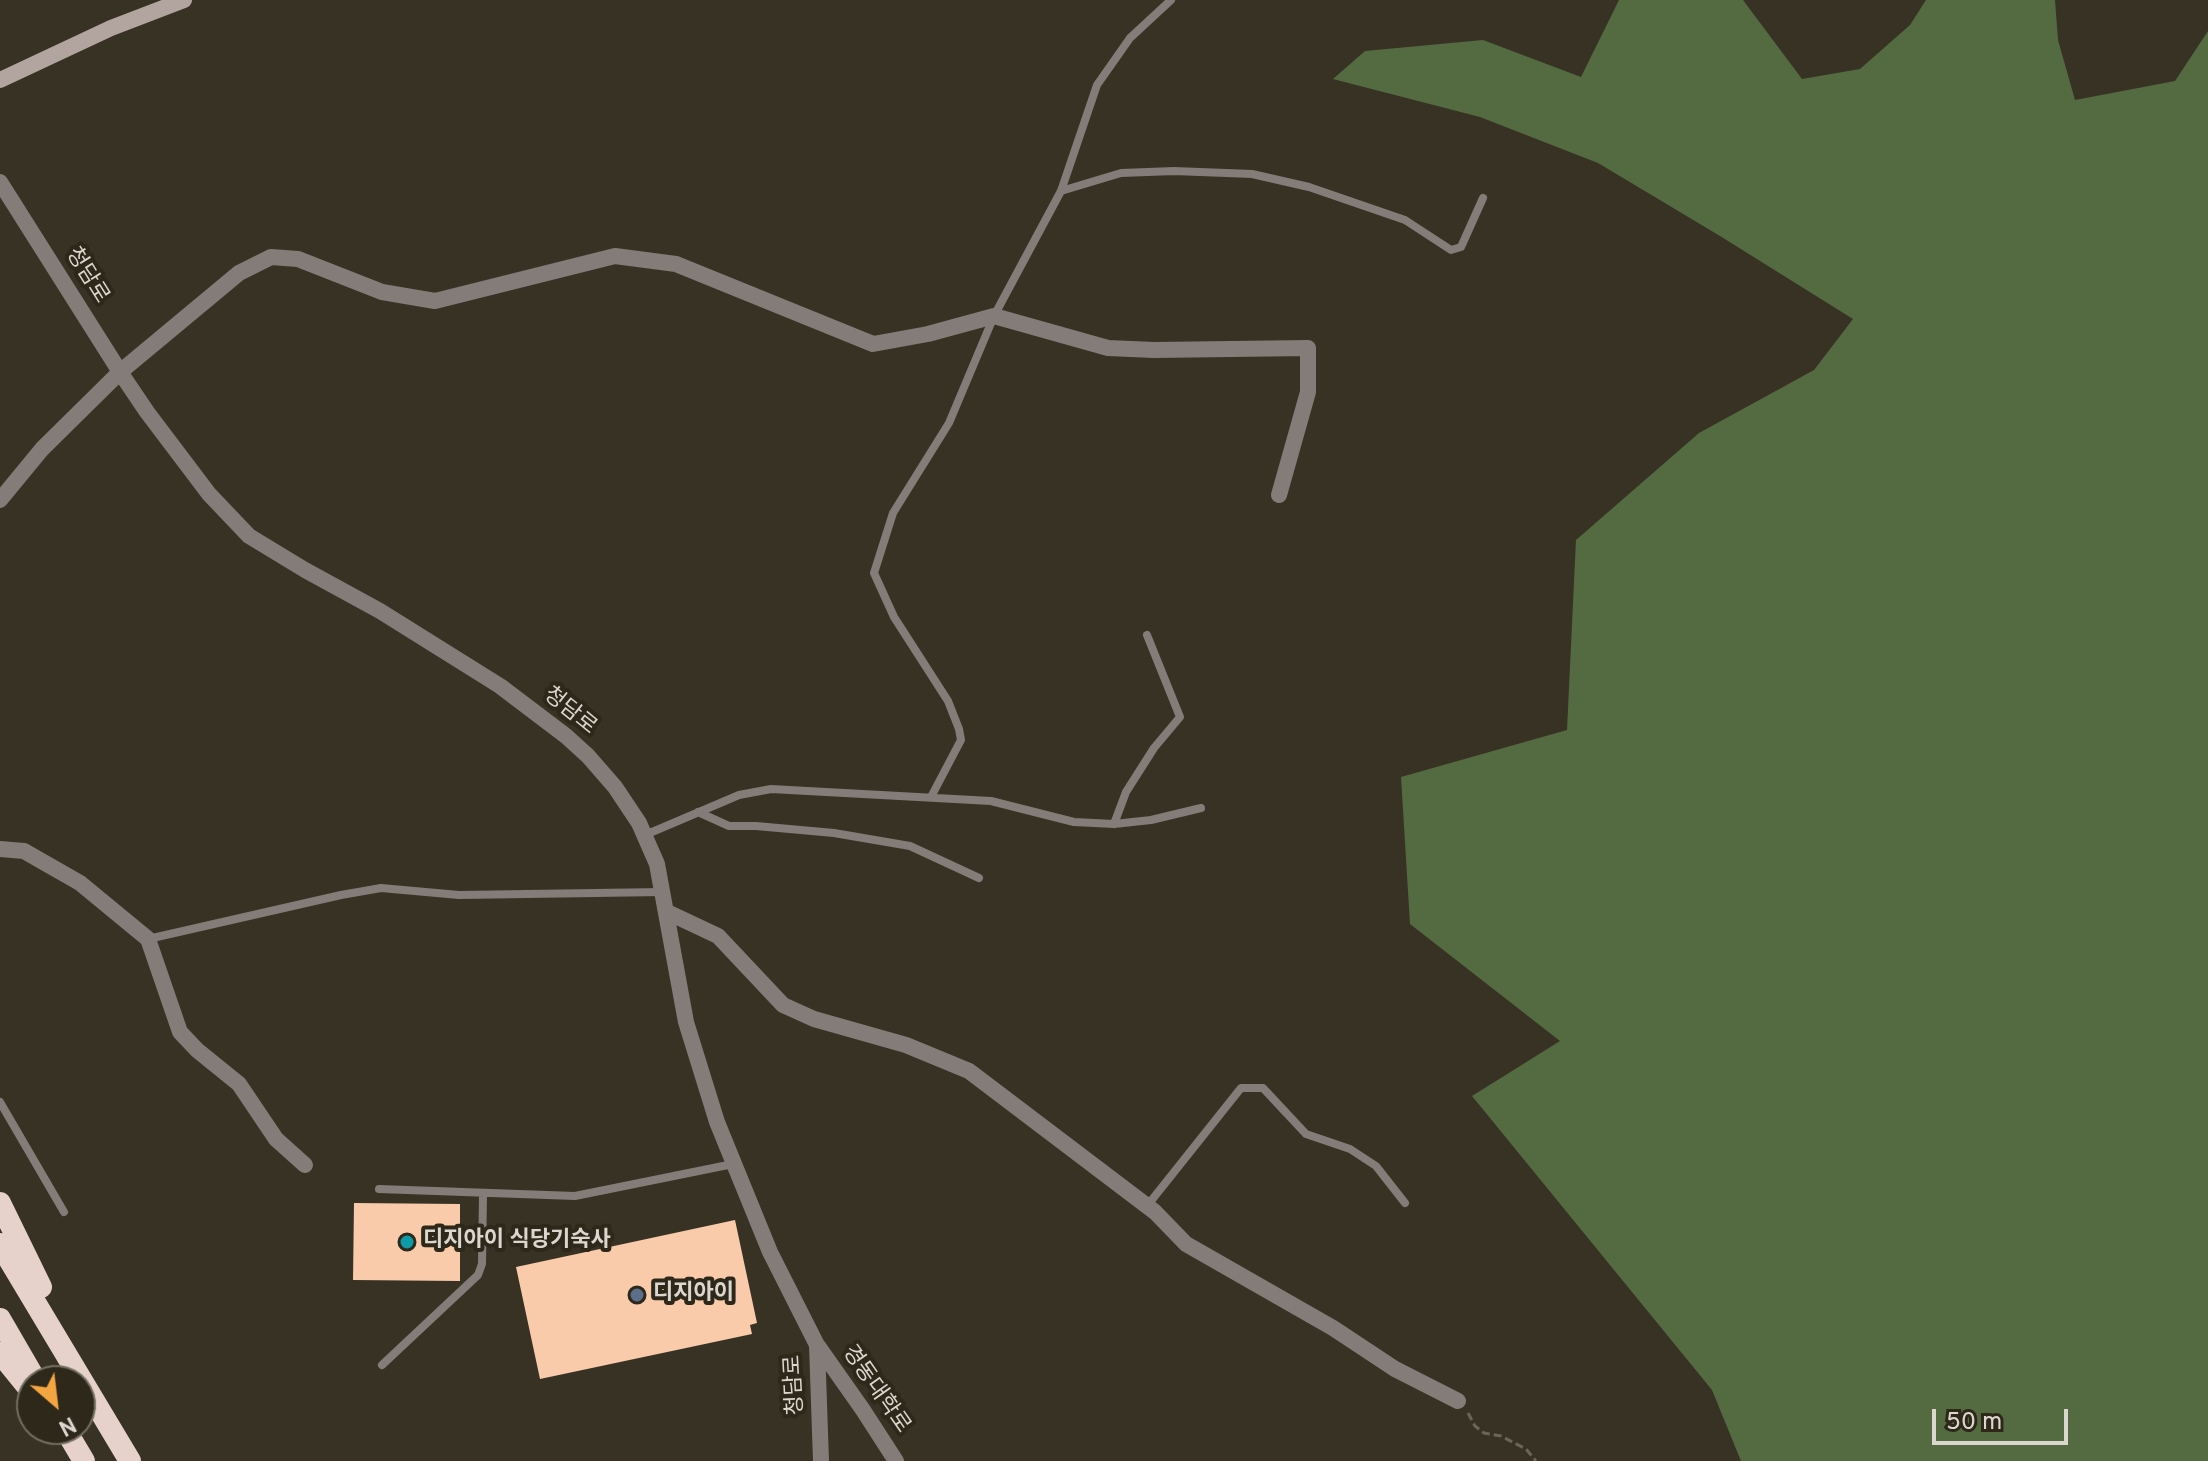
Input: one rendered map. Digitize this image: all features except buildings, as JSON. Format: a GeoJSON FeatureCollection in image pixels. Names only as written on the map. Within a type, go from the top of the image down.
{"type":"FeatureCollection","features":[{"type":"Feature","properties":{"kind":"highway"},"geometry":{"type":"LineString","coordinates":[[0,1203],[105,1417]]}},
{"type":"Feature","properties":{"kind":"highway"},"geometry":{"type":"LineString","coordinates":[[0,1244],[130,1461]]}},
{"type":"Feature","properties":{"kind":"highway"},"geometry":{"type":"LineString","coordinates":[[0,1319],[27,1365]]}},
{"type":"Feature","properties":{"kind":"highway"},"geometry":{"type":"LineString","coordinates":[[0,1353],[16,1372]]}},
{"type":"Feature","properties":{"kind":"main road"},"geometry":{"type":"LineString","coordinates":[[0,80],[111,28],[184,0]]}},
{"type":"Feature","properties":{"kind":"street","name":"청담로"},"geometry":{"type":"LineString","coordinates":[[0,182],[120,372],[209,494],[249,536],[380,611],[500,686],[555,727],[588,756],[615,787],[645,835],[657,864],[686,1022],[717,1122],[770,1252],[817,1345],[821,1461]]}},
{"type":"Feature","properties":{"kind":"street"},"geometry":{"type":"LineString","coordinates":[[0,500],[42,449],[120,372],[239,273],[271,257],[298,259],[382,292],[435,301],[615,256],[676,264],[873,344],[928,334],[994,316],[1108,348],[1308,348],[1308,392],[1279,495]]}},
{"type":"Feature","properties":{"kind":"street"},"geometry":{"type":"LineString","coordinates":[[0,849],[24,851],[80,883],[148,939],[180,1032],[239,1084],[276,1139],[305,1165]]}},
{"type":"Feature","properties":{"kind":"street"},"geometry":{"type":"LineString","coordinates":[[667,912],[718,936],[783,1005],[814,1019],[906,1045],[969,1071],[1155,1212],[1186,1244],[1333,1328],[1395,1369],[1458,1401]]}},
{"type":"Feature","properties":{"kind":"street","name":"경동대학로"},"geometry":{"type":"LineString","coordinates":[[817,1345],[896,1461]]}},
{"type":"Feature","properties":{"kind":"lane"},"geometry":{"type":"LineString","coordinates":[[931,797],[961,740],[959,729],[948,701],[894,617],[874,573],[893,513],[949,423],[994,316],[1061,191],[1097,85],[1130,38],[1171,0]]}},
{"type":"Feature","properties":{"kind":"lane"},"geometry":{"type":"LineString","coordinates":[[1061,191],[1121,173],[1174,171],[1252,174],[1309,187],[1405,220],[1451,250],[1461,247],[1483,198]]}},
{"type":"Feature","properties":{"kind":"lane"},"geometry":{"type":"LineString","coordinates":[[1114,824],[1126,792],[1154,748],[1180,717],[1147,635]]}},
{"type":"Feature","properties":{"kind":"lane"},"geometry":{"type":"LineString","coordinates":[[645,835],[739,795],[771,789],[991,801],[1074,822],[1114,824],[1151,820],[1201,808]]}},
{"type":"Feature","properties":{"kind":"lane"},"geometry":{"type":"LineString","coordinates":[[698,812],[729,826],[834,833],[910,846],[979,878]]}},
{"type":"Feature","properties":{"kind":"lane"},"geometry":{"type":"LineString","coordinates":[[148,939],[381,888],[459,895],[663,892]]}},
{"type":"Feature","properties":{"kind":"lane"},"geometry":{"type":"LineString","coordinates":[[1147,1206],[1241,1088],[1263,1088],[1306,1134],[1350,1149],[1376,1166],[1405,1203]]}},
{"type":"Feature","properties":{"kind":"lane"},"geometry":{"type":"LineString","coordinates":[[0,1102],[64,1212]]}},
{"type":"Feature","properties":{"kind":"lane"},"geometry":{"type":"LineString","coordinates":[[379,1189],[556,1197],[583,1195],[734,1164]]}},
{"type":"Feature","properties":{"kind":"lane"},"geometry":{"type":"LineString","coordinates":[[382,1365],[478,1275],[482,1264],[483,1194]]}},
{"type":"Feature","properties":{"kind":"path"},"geometry":{"type":"LineString","coordinates":[[1458,1401],[1475,1426],[1484,1433],[1501,1436],[1526,1449],[1536,1461]]}},
{"type":"Feature","properties":{"kind":"green space"},"geometry":{"type":"Polygon","coordinates":[[[1619,0],[1743,0],[1802,79],[1860,69],[1910,25],[1926,0],[2055,0],[2058,40],[2075,100],[2175,81],[2208,31],[2208,1461],[1741,1461],[1712,1390],[1472,1096],[1560,1041],[1410,924],[1401,777],[1567,730],[1576,540],[1699,433],[1814,370],[1853,319],[1598,163],[1480,117],[1333,79],[1365,51],[1483,40],[1581,77],[1619,0]]]}},
{"type":"Feature","properties":{"kind":"place","name":"디지아이 식당기숙사"},"geometry":{"type":"Point","coordinates":[407,1242]}},
{"type":"Feature","properties":{"kind":"place","name":"디지아이"},"geometry":{"type":"Point","coordinates":[637,1295]}}]}
